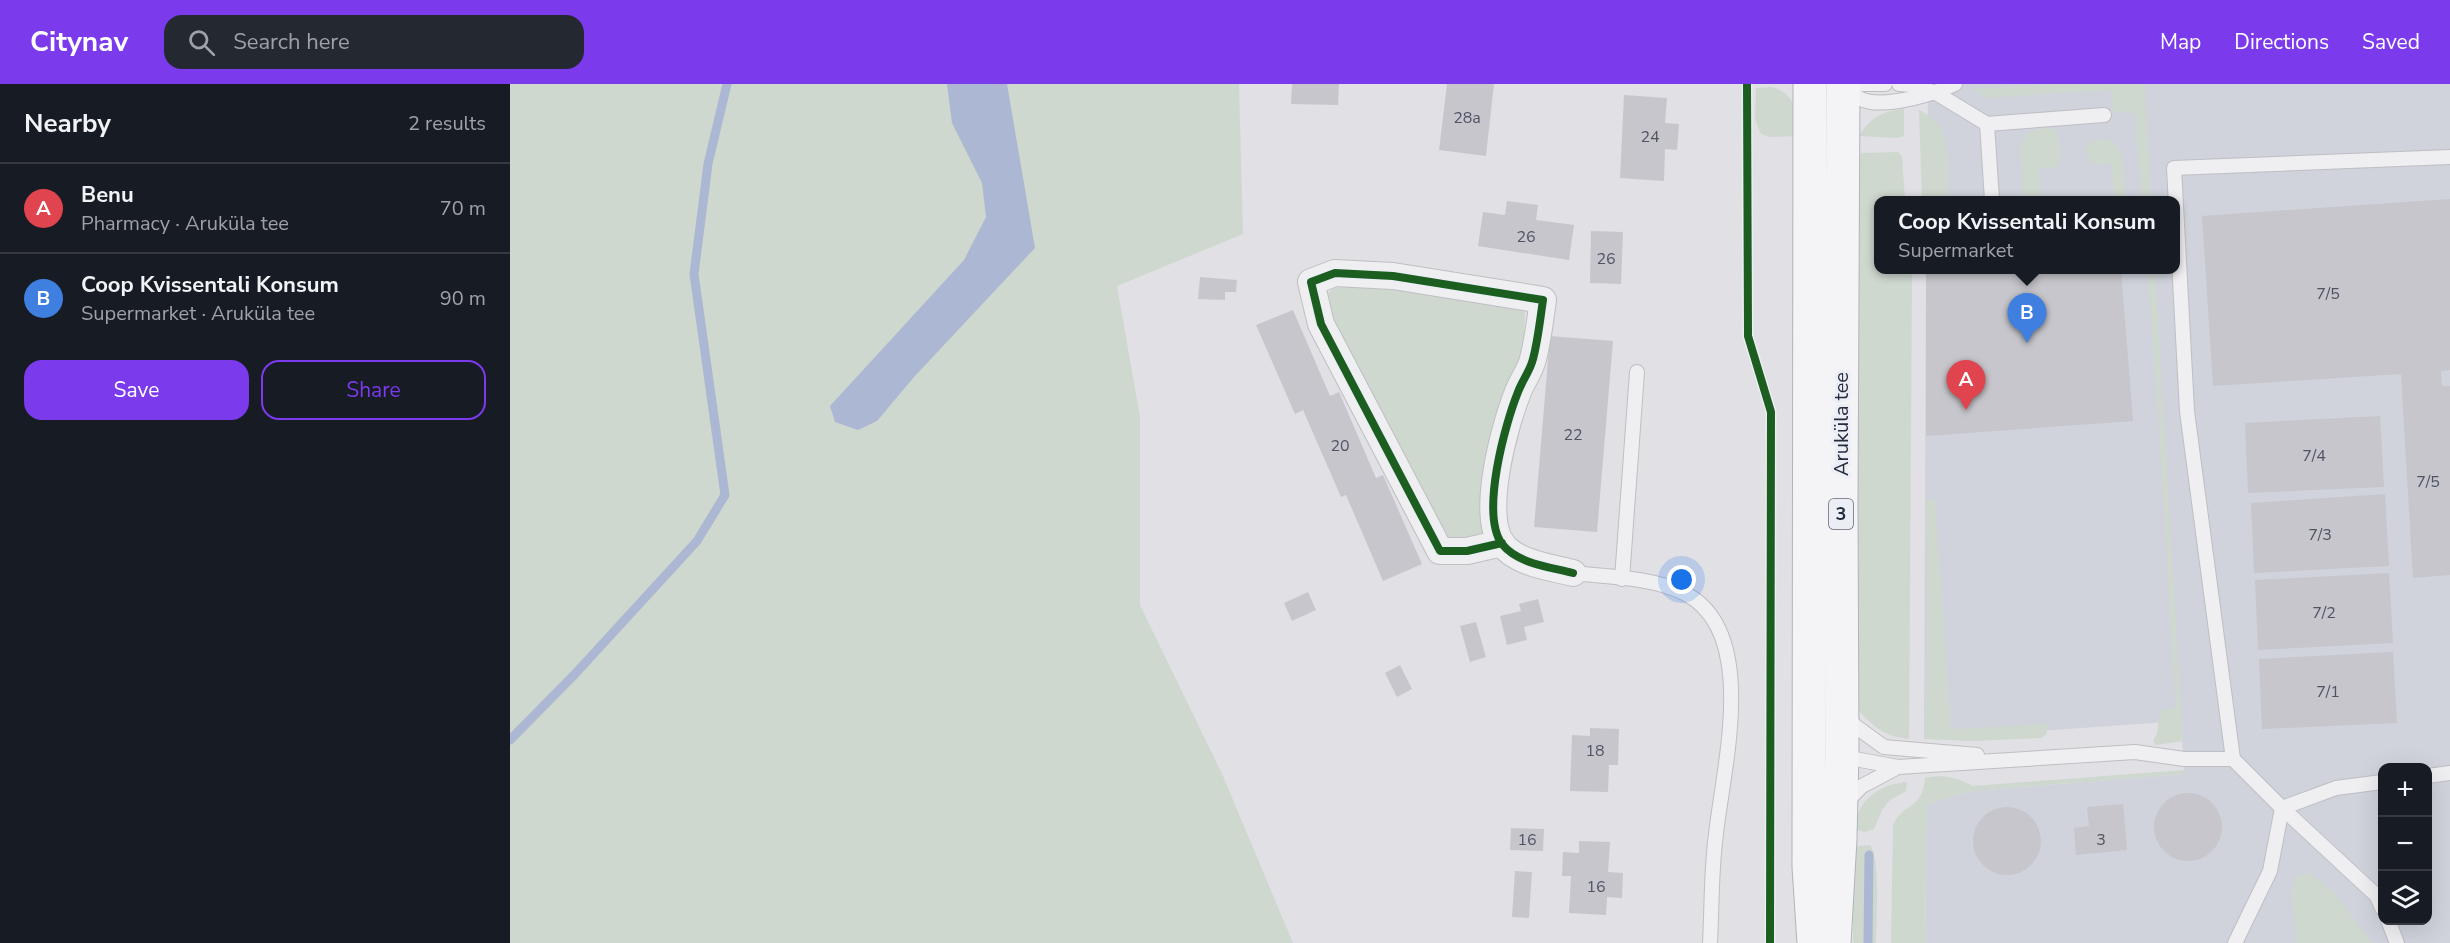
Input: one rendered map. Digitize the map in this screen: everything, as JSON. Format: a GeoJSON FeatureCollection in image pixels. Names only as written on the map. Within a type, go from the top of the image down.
{"type":"FeatureCollection","features":[{"type":"Feature","properties":{"kind":"highway","name":"Aruküla tee"},"geometry":{"type":"LineString","coordinates":[[1810,84],[1809,637],[1841,819],[1834,943]]}},
{"type":"Feature","properties":{"kind":"highway","name":"Aruküla tee"},"geometry":{"type":"LineString","coordinates":[[1814,943],[1809,867],[1832,766],[1844,134],[1850,89]]}},
{"type":"Feature","properties":{"kind":"street"},"geometry":{"type":"LineString","coordinates":[[1502,543],[1467,551],[1440,551],[1321,324],[1311,282],[1335,273],[1393,276],[1543,300],[1533,360],[1517,393],[1500,451],[1494,494],[1495,522],[1502,543],[1522,560],[1573,573]]}},
{"type":"Feature","properties":{"kind":"lane"},"geometry":{"type":"LineString","coordinates":[[1810,129],[1815,111],[1826,98],[1850,89],[1885,84]]}},
{"type":"Feature","properties":{"kind":"lane"},"geometry":{"type":"LineString","coordinates":[[1899,84],[1912,85],[1936,93],[1987,124],[2104,115]]}},
{"type":"Feature","properties":{"kind":"lane"},"geometry":{"type":"LineString","coordinates":[[1850,89],[1936,93],[1955,84]]}},
{"type":"Feature","properties":{"kind":"lane"},"geometry":{"type":"LineString","coordinates":[[1987,124],[1992,196]]}},
{"type":"Feature","properties":{"kind":"lane"},"geometry":{"type":"LineString","coordinates":[[2175,196],[2174,168],[2450,157]]}},
{"type":"Feature","properties":{"kind":"lane"},"geometry":{"type":"LineString","coordinates":[[2180,274],[2187,411],[2232,759],[2378,898]]}},
{"type":"Feature","properties":{"kind":"lane"},"geometry":{"type":"LineString","coordinates":[[1622,579],[1637,372]]}},
{"type":"Feature","properties":{"kind":"lane"},"geometry":{"type":"LineString","coordinates":[[1573,573],[1652,582],[1686,593],[1709,612],[1725,641],[1732,675],[1730,719],[1715,838],[1710,943]]}},
{"type":"Feature","properties":{"kind":"lane"},"geometry":{"type":"LineString","coordinates":[[1809,637],[1832,693],[1855,726],[1884,747],[2036,758]]}},
{"type":"Feature","properties":{"kind":"lane"},"geometry":{"type":"LineString","coordinates":[[1832,766],[1886,754],[1944,752]]}},
{"type":"Feature","properties":{"kind":"lane"},"geometry":{"type":"LineString","coordinates":[[1832,766],[1898,767],[2135,752],[2184,759],[2232,759]]}},
{"type":"Feature","properties":{"kind":"lane"},"geometry":{"type":"LineString","coordinates":[[1841,819],[1845,803],[1862,786],[1898,767]]}},
{"type":"Feature","properties":{"kind":"lane"},"geometry":{"type":"LineString","coordinates":[[2432,775],[2450,773]]}},
{"type":"Feature","properties":{"kind":"lane"},"geometry":{"type":"LineString","coordinates":[[2282,808],[2336,788],[2378,783]]}},
{"type":"Feature","properties":{"kind":"lane"},"geometry":{"type":"LineString","coordinates":[[2235,943],[2270,871],[2282,808]]}},
{"type":"Feature","properties":{"kind":"lane"},"geometry":{"type":"LineString","coordinates":[[2390,925],[2397,943]]}},
{"type":"Feature","properties":{"kind":"shaded area"},"geometry":{"type":"Polygon","coordinates":[[[510,84],[1239,84],[1243,234],[1117,286],[1140,417],[1140,605],[1223,776],[1293,943],[510,943],[510,84]]]}},
{"type":"Feature","properties":{"kind":"shaded area"},"geometry":{"type":"Polygon","coordinates":[[[1928,84],[2450,84],[2450,943],[1925,943],[1927,804],[1973,791],[2184,774],[2181,721],[1924,739],[1926,274],[2180,274],[2180,196],[1927,196],[1928,84]]]}},
{"type":"Feature","properties":{"kind":"shaded area"},"geometry":{"type":"Polygon","coordinates":[[[2055,84],[2145,84],[2151,196],[2142,196],[2135,113],[2113,112],[2111,90],[1985,98],[1972,89],[2055,84]]]}},
{"type":"Feature","properties":{"kind":"shaded area"},"geometry":{"type":"Polygon","coordinates":[[[1772,87],[1787,95],[1791,100],[1795,112],[1797,136],[1769,137],[1761,134],[1755,120],[1756,88],[1772,87]]]}},
{"type":"Feature","properties":{"kind":"shaded area"},"geometry":{"type":"Polygon","coordinates":[[[1904,109],[1904,136],[1896,138],[1859,136],[1877,116],[1904,109]]]}},
{"type":"Feature","properties":{"kind":"shaded area"},"geometry":{"type":"Polygon","coordinates":[[[1919,110],[1937,122],[1944,135],[1950,196],[1922,196],[1919,110]]]}},
{"type":"Feature","properties":{"kind":"shaded area"},"geometry":{"type":"Polygon","coordinates":[[[2042,128],[2056,130],[2060,144],[2061,154],[2057,167],[2038,169],[2041,196],[2023,196],[2020,147],[2027,133],[2042,128]]]}},
{"type":"Feature","properties":{"kind":"shaded area"},"geometry":{"type":"Polygon","coordinates":[[[2101,139],[2110,141],[2121,153],[2125,196],[2114,196],[2111,163],[2095,165],[2089,161],[2085,150],[2090,142],[2101,139]]]}},
{"type":"Feature","properties":{"kind":"shaded area"},"geometry":{"type":"Polygon","coordinates":[[[1898,152],[1902,157],[1905,196],[1874,196],[1874,274],[1912,274],[1912,278],[1909,739],[1893,736],[1880,730],[1857,709],[1858,157],[1862,153],[1898,152]]]}},
{"type":"Feature","properties":{"kind":"shaded area"},"geometry":{"type":"Polygon","coordinates":[[[2147,274],[2155,274],[2183,741],[2156,745],[2153,741],[2157,734],[2160,710],[2176,708],[2147,274]]]}},
{"type":"Feature","properties":{"kind":"shaded area"},"geometry":{"type":"Polygon","coordinates":[[[1361,286],[1433,295],[1525,311],[1523,367],[1494,539],[1452,553],[1319,301],[1334,288],[1361,286]]]}},
{"type":"Feature","properties":{"kind":"shaded area"},"geometry":{"type":"Polygon","coordinates":[[[1935,499],[1951,729],[2047,724],[2047,734],[2041,738],[1973,741],[1924,739],[1927,681],[1926,500],[1935,499]]]}},
{"type":"Feature","properties":{"kind":"shaded area"},"geometry":{"type":"Polygon","coordinates":[[[2184,770],[2184,774],[1973,791],[1927,804],[1925,943],[1891,943],[1893,825],[1902,812],[1921,796],[1925,778],[1949,777],[1973,786],[2184,770]]]}},
{"type":"Feature","properties":{"kind":"shaded area"},"geometry":{"type":"Polygon","coordinates":[[[1907,782],[1906,791],[1889,801],[1882,810],[1874,829],[1865,832],[1855,829],[1860,810],[1871,795],[1888,786],[1907,782]]]}},
{"type":"Feature","properties":{"kind":"shaded area"},"geometry":{"type":"Polygon","coordinates":[[[1870,845],[1876,864],[1877,877],[1876,943],[1853,943],[1853,853],[1858,846],[1870,845]]]}},
{"type":"Feature","properties":{"kind":"shaded area"},"geometry":{"type":"Polygon","coordinates":[[[2310,873],[2334,892],[2372,943],[2297,943],[2291,891],[2296,876],[2310,873]]]}},
{"type":"Feature","properties":{"kind":"water"},"geometry":{"type":"Polygon","coordinates":[[[947,84],[1007,84],[1035,248],[914,377],[877,421],[858,430],[835,422],[830,406],[964,260],[986,217],[982,183],[952,123],[947,84]]]}},
{"type":"Feature","properties":{"kind":"building"},"geometry":{"type":"Polygon","coordinates":[[[1292,84],[1339,84],[1338,105],[1291,104],[1292,84]]]}},
{"type":"Feature","properties":{"kind":"building"},"geometry":{"type":"Polygon","coordinates":[[[1447,84],[1494,84],[1486,156],[1439,150],[1447,84]]]}},
{"type":"Feature","properties":{"kind":"building"},"geometry":{"type":"Polygon","coordinates":[[[1624,95],[1667,98],[1665,123],[1679,124],[1677,150],[1665,149],[1664,181],[1620,178],[1624,95]]]}},
{"type":"Feature","properties":{"kind":"building"},"geometry":{"type":"Polygon","coordinates":[[[2450,199],[2450,370],[2441,371],[2442,386],[2450,386],[2450,575],[2413,578],[2401,374],[2213,386],[2202,216],[2450,199]]]}},
{"type":"Feature","properties":{"kind":"building"},"geometry":{"type":"Polygon","coordinates":[[[1507,201],[1538,205],[1536,220],[1574,225],[1569,260],[1478,246],[1483,212],[1505,215],[1507,201]]]}},
{"type":"Feature","properties":{"kind":"building"},"geometry":{"type":"Polygon","coordinates":[[[1591,231],[1623,232],[1621,284],[1590,283],[1591,231]]]}},
{"type":"Feature","properties":{"kind":"building"},"geometry":{"type":"Polygon","coordinates":[[[1926,274],[2121,274],[2133,421],[1926,436],[1926,274]]]}},
{"type":"Feature","properties":{"kind":"building"},"geometry":{"type":"Polygon","coordinates":[[[1200,277],[1237,280],[1236,292],[1225,292],[1225,300],[1198,299],[1200,277]]]}},
{"type":"Feature","properties":{"kind":"building"},"geometry":{"type":"Polygon","coordinates":[[[1293,310],[1330,396],[1339,392],[1376,478],[1383,475],[1422,564],[1383,581],[1346,495],[1341,497],[1303,410],[1295,414],[1256,325],[1293,310]]]}},
{"type":"Feature","properties":{"kind":"building"},"geometry":{"type":"Polygon","coordinates":[[[1550,336],[1613,341],[1597,532],[1534,527],[1550,336]]]}},
{"type":"Feature","properties":{"kind":"building"},"geometry":{"type":"Polygon","coordinates":[[[2380,416],[2384,487],[2248,493],[2245,423],[2380,416]]]}},
{"type":"Feature","properties":{"kind":"building"},"geometry":{"type":"Polygon","coordinates":[[[2385,494],[2389,566],[2254,573],[2251,503],[2385,494]]]}},
{"type":"Feature","properties":{"kind":"building"},"geometry":{"type":"Polygon","coordinates":[[[2389,573],[2393,643],[2258,650],[2255,580],[2389,573]]]}},
{"type":"Feature","properties":{"kind":"building"},"geometry":{"type":"Polygon","coordinates":[[[1308,592],[1316,610],[1292,621],[1284,603],[1308,592]]]}},
{"type":"Feature","properties":{"kind":"building"},"geometry":{"type":"Polygon","coordinates":[[[1538,599],[1544,622],[1524,627],[1527,640],[1507,645],[1500,616],[1521,611],[1519,604],[1538,599]]]}},
{"type":"Feature","properties":{"kind":"building"},"geometry":{"type":"Polygon","coordinates":[[[1476,622],[1486,657],[1470,662],[1460,626],[1476,622]]]}},
{"type":"Feature","properties":{"kind":"building"},"geometry":{"type":"Polygon","coordinates":[[[2393,652],[2397,723],[2262,729],[2259,659],[2393,652]]]}},
{"type":"Feature","properties":{"kind":"building"},"geometry":{"type":"Polygon","coordinates":[[[1400,665],[1412,689],[1397,697],[1385,673],[1400,665]]]}},
{"type":"Feature","properties":{"kind":"building"},"geometry":{"type":"Polygon","coordinates":[[[1590,728],[1619,729],[1618,765],[1609,765],[1608,792],[1570,791],[1572,735],[1590,736],[1590,728]]]}},
{"type":"Feature","properties":{"kind":"building"},"geometry":{"type":"Polygon","coordinates":[[[2188,793],[2201,796],[2212,803],[2219,814],[2222,827],[2219,840],[2212,851],[2201,858],[2188,861],[2175,858],[2164,851],[2157,840],[2154,827],[2157,814],[2164,803],[2175,796],[2188,793]]]}},
{"type":"Feature","properties":{"kind":"building"},"geometry":{"type":"Polygon","coordinates":[[[2123,804],[2127,850],[2076,855],[2074,828],[2089,826],[2087,807],[2123,804]]]}},
{"type":"Feature","properties":{"kind":"building"},"geometry":{"type":"Polygon","coordinates":[[[2007,807],[2020,810],[2031,817],[2038,828],[2041,841],[2038,854],[2031,865],[2020,872],[2007,875],[1994,872],[1983,865],[1976,854],[1973,841],[1976,828],[1983,817],[1994,810],[2007,807]]]}},
{"type":"Feature","properties":{"kind":"building"},"geometry":{"type":"Polygon","coordinates":[[[1511,828],[1544,829],[1543,851],[1510,850],[1511,828]]]}},
{"type":"Feature","properties":{"kind":"building"},"geometry":{"type":"Polygon","coordinates":[[[1579,841],[1610,842],[1608,872],[1623,873],[1622,898],[1607,897],[1606,915],[1569,913],[1571,876],[1562,876],[1563,852],[1579,853],[1579,841]]]}},
{"type":"Feature","properties":{"kind":"building"},"geometry":{"type":"Polygon","coordinates":[[[1515,871],[1532,872],[1529,918],[1512,917],[1515,871]]]}},
{"type":"Feature","properties":{"kind":"waterway"},"geometry":{"type":"LineString","coordinates":[[510,740],[575,674],[697,541],[725,495],[694,274],[708,164],[727,84]]}},
{"type":"Feature","properties":{"kind":"waterway"},"geometry":{"type":"LineString","coordinates":[[1868,943],[1869,855]]}},
{"type":"Feature","properties":{"kind":"cycle path"},"geometry":{"type":"LineString","coordinates":[[1747,84],[1748,336],[1771,412],[1770,943]]}},
{"type":"Feature","properties":{"kind":"cycle path"},"geometry":{"type":"LineString","coordinates":[[1502,543],[1467,551],[1440,551],[1321,324],[1311,282],[1335,273],[1393,276],[1543,300],[1533,359],[1513,406],[1501,446],[1493,512],[1496,530],[1502,544],[1509,551],[1535,564],[1573,573]]}},
{"type":"Feature","properties":{"kind":"place","name":"Coop Kvissentali Konsum"},"geometry":{"type":"Point","coordinates":[2027,343]}},
{"type":"Feature","properties":{"kind":"place","name":"Benu"},"geometry":{"type":"Point","coordinates":[1966,410]}}]}
